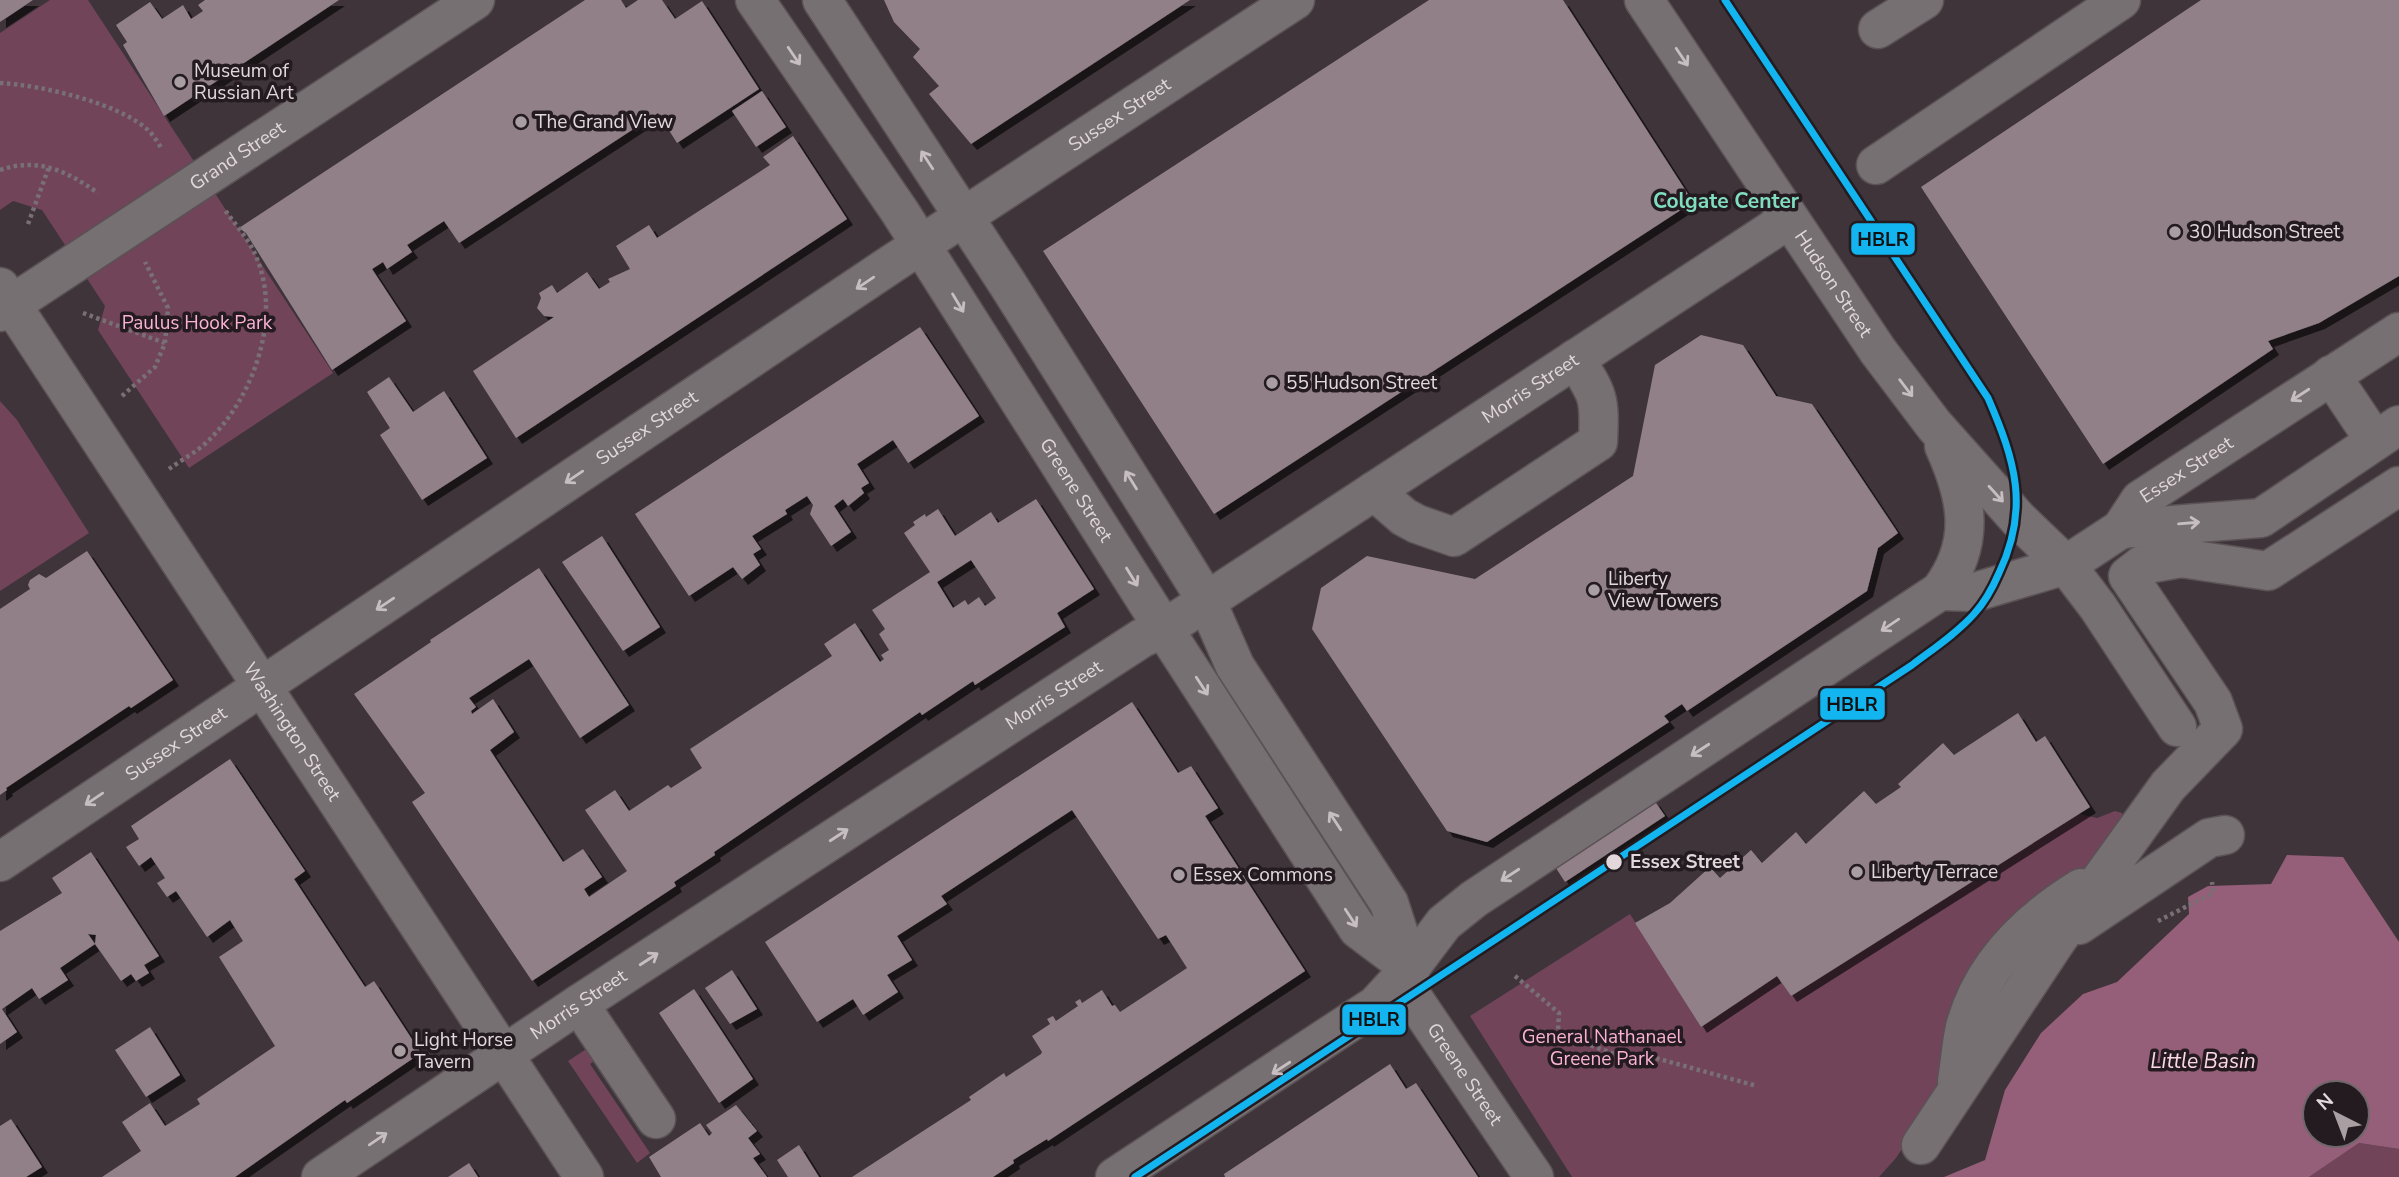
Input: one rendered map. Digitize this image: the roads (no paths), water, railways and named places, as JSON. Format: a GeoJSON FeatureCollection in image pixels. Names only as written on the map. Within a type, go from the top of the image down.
{"type":"FeatureCollection","features":[{"type":"Feature","properties":{"kind":"street","name":"Grand Street"},"geometry":{"type":"LineString","coordinates":[[4,301],[475,0]]}},
{"type":"Feature","properties":{"kind":"street","name":"Greene Street"},"geometry":{"type":"LineString","coordinates":[[755,0],[921,245],[1358,929],[1410,968]]}},
{"type":"Feature","properties":{"kind":"street","name":"Greene Street"},"geometry":{"type":"LineString","coordinates":[[822,0],[965,218],[1206,600],[1235,666],[1393,911],[1410,968],[1411,995],[1534,1177]]}},
{"type":"Feature","properties":{"kind":"street","name":"Sussex Street"},"geometry":{"type":"LineString","coordinates":[[0,862],[921,245],[1295,0]]}},
{"type":"Feature","properties":{"kind":"street","name":"Hudson Street"},"geometry":{"type":"LineString","coordinates":[[1644,0],[1878,351],[1934,425],[2018,519],[2066,565],[2098,607],[2177,727]]}},
{"type":"Feature","properties":{"kind":"street"},"geometry":{"type":"LineString","coordinates":[[1878,29],[1924,0]]}},
{"type":"Feature","properties":{"kind":"street"},"geometry":{"type":"LineString","coordinates":[[1876,164],[2121,0]]}},
{"type":"Feature","properties":{"kind":"street","name":"Morris Street"},"geometry":{"type":"LineString","coordinates":[[321,1177],[579,1004],[1142,638],[1164,629],[1788,219]]}},
{"type":"Feature","properties":{"kind":"street","name":"Washington Street"},"geometry":{"type":"LineString","coordinates":[[4,301],[584,1177]]}},
{"type":"Feature","properties":{"kind":"street","name":"Essex Street"},"geometry":{"type":"LineString","coordinates":[[1940,591],[1975,592],[2066,565],[2121,529],[2140,500],[2399,332]]}},
{"type":"Feature","properties":{"kind":"street"},"geometry":{"type":"LineString","coordinates":[[1374,491],[1404,517],[1454,537],[1598,442],[1599,408],[1595,391],[1575,359]]}},
{"type":"Feature","properties":{"kind":"street"},"geometry":{"type":"LineString","coordinates":[[2121,529],[2261,517],[2387,433],[2331,375]]}},
{"type":"Feature","properties":{"kind":"street","name":"Hudson Street"},"geometry":{"type":"LineString","coordinates":[[1934,425],[1959,479],[1965,522],[1962,552],[1950,578],[1940,591]]}},
{"type":"Feature","properties":{"kind":"street"},"geometry":{"type":"LineString","coordinates":[[1921,1145],[2057,940],[2168,786],[2223,729],[2213,702],[2128,576],[2143,565],[2181,558],[2268,571],[2399,486]]}},
{"type":"Feature","properties":{"kind":"street"},"geometry":{"type":"LineString","coordinates":[[1115,1177],[1376,1005],[1410,968],[1444,923],[1474,899],[1940,591]]}},
{"type":"Feature","properties":{"kind":"street"},"geometry":{"type":"LineString","coordinates":[[2057,940],[2208,838],[2225,835]]}},
{"type":"Feature","properties":{"kind":"street"},"geometry":{"type":"LineString","coordinates":[[1956,1090],[1966,1026],[1986,976],[2018,936],[2063,899],[2107,872]]}},
{"type":"Feature","properties":{"kind":"street"},"geometry":{"type":"LineString","coordinates":[[579,1004],[656,1119]]}},
{"type":"Feature","properties":{"kind":"water","name":"Little Basin"},"geometry":{"type":"Polygon","coordinates":[[[2287,855],[2343,857],[2399,942],[2399,1149],[2371,1145],[2371,1079],[2301,1079],[2301,1149],[2350,1149],[2309,1177],[1944,1177],[1985,1160],[2005,1090],[2041,1033],[2083,994],[2117,982],[2189,914],[2188,897],[2208,886],[2271,884],[2287,855]]]}},
{"type":"Feature","properties":{"kind":"place","name":"Museum of Russian Art"},"geometry":{"type":"Point","coordinates":[180,82]}},
{"type":"Feature","properties":{"kind":"place","name":"The Grand View"},"geometry":{"type":"Point","coordinates":[521,122]}},
{"type":"Feature","properties":{"kind":"place","name":"30 Hudson Street"},"geometry":{"type":"Point","coordinates":[2175,232]}},
{"type":"Feature","properties":{"kind":"place","name":"55 Hudson Street"},"geometry":{"type":"Point","coordinates":[1272,383]}},
{"type":"Feature","properties":{"kind":"place","name":"Liberty View Towers"},"geometry":{"type":"Point","coordinates":[1594,590]}},
{"type":"Feature","properties":{"kind":"place","name":"Essex Street"},"geometry":{"type":"Point","coordinates":[1614,862]}},
{"type":"Feature","properties":{"kind":"place","name":"Liberty Terrace"},"geometry":{"type":"Point","coordinates":[1857,872]}},
{"type":"Feature","properties":{"kind":"place","name":"Essex Commons"},"geometry":{"type":"Point","coordinates":[1179,875]}},
{"type":"Feature","properties":{"kind":"place","name":"Light Horse Tavern"},"geometry":{"type":"Point","coordinates":[400,1051]}},
{"type":"Feature","properties":{"kind":"district","name":"Colgate Center"},"geometry":{"type":"Point","coordinates":[1726,201]}},
{"type":"Feature","properties":{"kind":"park label","name":"Paulus Hook Park"},"geometry":{"type":"Point","coordinates":[197,323]}},
{"type":"Feature","properties":{"kind":"park label","name":"General Nathanael Greene Park"},"geometry":{"type":"Point","coordinates":[1602,1048]}}]}
